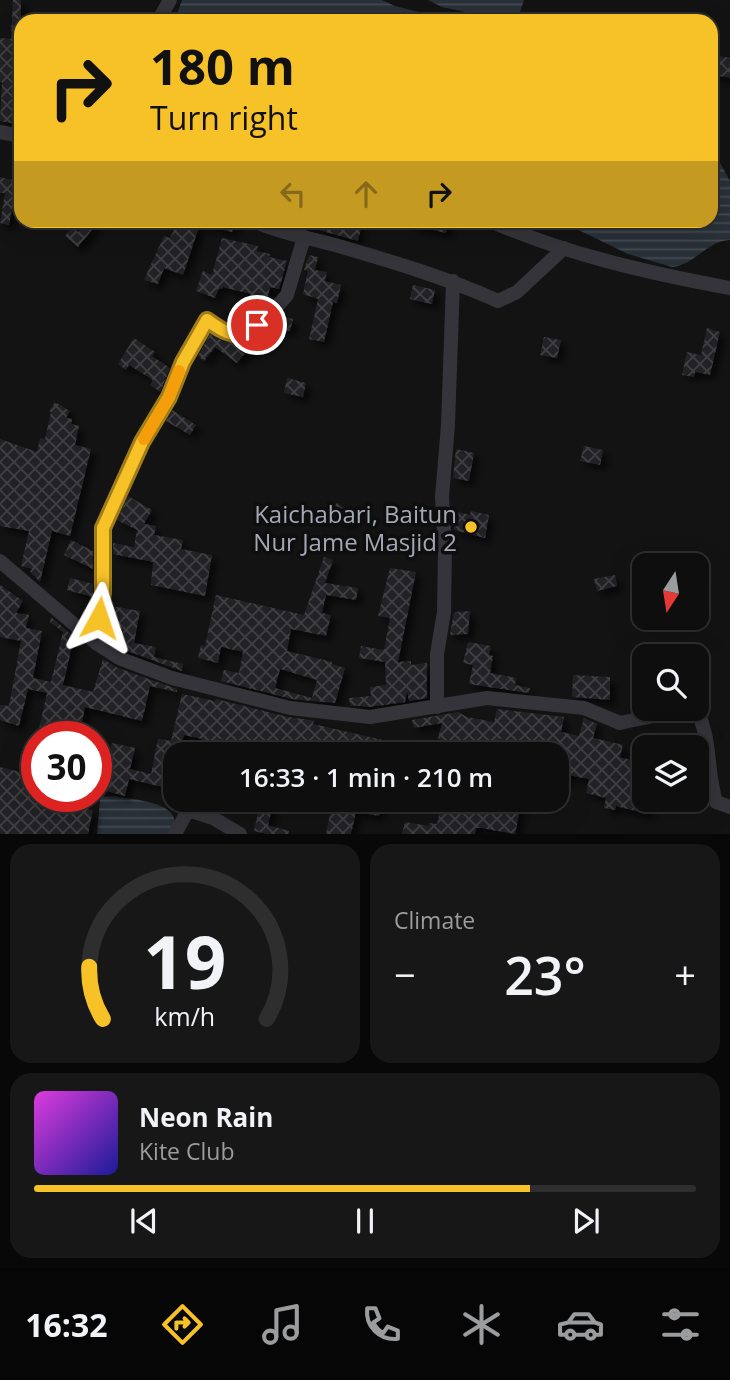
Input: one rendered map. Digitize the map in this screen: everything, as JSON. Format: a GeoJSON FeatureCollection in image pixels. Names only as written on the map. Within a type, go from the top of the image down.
{"type":"FeatureCollection","features":[{"type":"Feature","properties":{"kind":"street"},"geometry":{"type":"LineString","coordinates":[[267,228],[453,281],[498,301],[517,292],[564,248]]}},
{"type":"Feature","properties":{"kind":"street"},"geometry":{"type":"LineString","coordinates":[[510,228],[564,248],[659,275],[730,288]]}},
{"type":"Feature","properties":{"kind":"street"},"geometry":{"type":"LineString","coordinates":[[96,643],[103,593],[103,528],[142,442],[169,397],[183,362],[207,320],[225,333],[245,333],[269,316],[287,295],[304,237]]}},
{"type":"Feature","properties":{"kind":"street"},"geometry":{"type":"LineString","coordinates":[[437,707],[437,654],[444,612],[445,547],[442,497],[448,425],[453,281]]}},
{"type":"Feature","properties":{"kind":"street"},"geometry":{"type":"LineString","coordinates":[[0,561],[96,643],[121,659],[172,678],[290,708],[370,717],[487,698],[584,708],[620,723],[667,713],[699,715],[706,730],[712,789],[716,802],[730,807]]}},
{"type":"Feature","properties":{"kind":"street"},"geometry":{"type":"LineString","coordinates":[[175,834],[188,810],[213,818],[240,834]]}},
{"type":"Feature","properties":{"kind":"shaded area"},"geometry":{"type":"Polygon","coordinates":[[[182,0],[382,0],[426,14],[178,14],[182,0]]]}},
{"type":"Feature","properties":{"kind":"shaded area"},"geometry":{"type":"Polygon","coordinates":[[[428,0],[524,0],[519,14],[475,14],[442,7],[428,0]]]}},
{"type":"Feature","properties":{"kind":"shaded area"},"geometry":{"type":"Polygon","coordinates":[[[718,159],[730,181],[730,240],[715,244],[688,262],[672,267],[628,254],[574,228],[718,228],[718,159]]]}},
{"type":"Feature","properties":{"kind":"shaded area"},"geometry":{"type":"Polygon","coordinates":[[[112,796],[156,804],[163,808],[163,812],[171,812],[174,818],[172,834],[97,834],[99,812],[112,812],[112,796]]]}},
{"type":"Feature","properties":{"kind":"building"},"geometry":{"type":"Polygon","coordinates":[[[13,0],[21,0],[21,14],[14,14],[14,124],[0,121],[0,38],[11,39],[13,0]]]}},
{"type":"Feature","properties":{"kind":"building"},"geometry":{"type":"Polygon","coordinates":[[[718,56],[730,58],[730,78],[718,76],[718,56]]]}},
{"type":"Feature","properties":{"kind":"building"},"geometry":{"type":"Polygon","coordinates":[[[0,177],[14,180],[9,225],[0,223],[5,193],[0,193],[0,177]]]}},
{"type":"Feature","properties":{"kind":"building"},"geometry":{"type":"Polygon","coordinates":[[[71,228],[78,232],[81,228],[93,228],[78,247],[65,236],[71,228]]]}},
{"type":"Feature","properties":{"kind":"building"},"geometry":{"type":"Polygon","coordinates":[[[175,228],[199,228],[183,275],[164,268],[158,284],[144,280],[164,236],[170,238],[175,228]]]}},
{"type":"Feature","properties":{"kind":"building"},"geometry":{"type":"Polygon","coordinates":[[[214,228],[233,228],[232,232],[214,228]]]}},
{"type":"Feature","properties":{"kind":"building"},"geometry":{"type":"Polygon","coordinates":[[[312,228],[361,228],[358,241],[312,228]]]}},
{"type":"Feature","properties":{"kind":"building"},"geometry":{"type":"Polygon","coordinates":[[[424,228],[447,228],[446,233],[424,228]]]}},
{"type":"Feature","properties":{"kind":"building"},"geometry":{"type":"Polygon","coordinates":[[[222,238],[258,246],[257,251],[287,261],[279,289],[270,287],[266,305],[249,301],[251,294],[223,287],[219,288],[215,298],[196,291],[203,271],[212,275],[222,238]]]}},
{"type":"Feature","properties":{"kind":"building"},"geometry":{"type":"Polygon","coordinates":[[[309,255],[318,257],[315,270],[327,272],[325,281],[341,285],[337,303],[333,302],[324,342],[309,339],[318,299],[303,294],[308,271],[304,270],[309,255]]]}},
{"type":"Feature","properties":{"kind":"building"},"geometry":{"type":"Polygon","coordinates":[[[413,285],[435,290],[432,304],[410,299],[413,285]]]}},
{"type":"Feature","properties":{"kind":"building"},"geometry":{"type":"Polygon","coordinates":[[[281,316],[293,319],[290,331],[274,327],[271,342],[260,339],[261,334],[281,316]]]}},
{"type":"Feature","properties":{"kind":"building"},"geometry":{"type":"Polygon","coordinates":[[[707,328],[720,332],[710,375],[695,372],[694,377],[682,375],[687,352],[701,355],[707,328]]]}},
{"type":"Feature","properties":{"kind":"building"},"geometry":{"type":"Polygon","coordinates":[[[210,334],[224,342],[246,342],[251,346],[237,363],[215,347],[204,361],[198,356],[210,334]]]}},
{"type":"Feature","properties":{"kind":"building"},"geometry":{"type":"Polygon","coordinates":[[[544,337],[561,340],[557,358],[540,355],[544,337]]]}},
{"type":"Feature","properties":{"kind":"building"},"geometry":{"type":"Polygon","coordinates":[[[134,338],[155,352],[152,356],[170,368],[160,392],[150,385],[153,380],[129,365],[126,370],[118,364],[134,338]]]}},
{"type":"Feature","properties":{"kind":"building"},"geometry":{"type":"Polygon","coordinates":[[[287,378],[306,383],[303,397],[284,393],[287,378]]]}},
{"type":"Feature","properties":{"kind":"building"},"geometry":{"type":"Polygon","coordinates":[[[55,402],[70,411],[66,418],[72,419],[71,424],[79,426],[75,445],[91,449],[70,536],[52,531],[40,582],[30,572],[32,569],[21,566],[29,531],[0,526],[0,439],[37,452],[40,438],[45,439],[51,412],[49,411],[55,402]]]}},
{"type":"Feature","properties":{"kind":"building"},"geometry":{"type":"Polygon","coordinates":[[[172,410],[196,425],[190,435],[166,421],[172,410]]]}},
{"type":"Feature","properties":{"kind":"building"},"geometry":{"type":"Polygon","coordinates":[[[584,446],[603,450],[600,465],[580,461],[584,446]]]}},
{"type":"Feature","properties":{"kind":"building"},"geometry":{"type":"Polygon","coordinates":[[[456,449],[474,453],[469,481],[453,478],[456,449]]]}},
{"type":"Feature","properties":{"kind":"building"},"geometry":{"type":"Polygon","coordinates":[[[128,496],[152,510],[144,524],[156,526],[154,535],[183,540],[181,549],[212,555],[205,596],[151,585],[153,562],[113,554],[113,543],[134,547],[137,530],[117,520],[128,496]]]}},
{"type":"Feature","properties":{"kind":"building"},"geometry":{"type":"Polygon","coordinates":[[[337,503],[354,515],[346,526],[329,514],[337,503]]]}},
{"type":"Feature","properties":{"kind":"building"},"geometry":{"type":"Polygon","coordinates":[[[454,511],[470,515],[471,511],[489,515],[485,538],[454,530],[454,511]]]}},
{"type":"Feature","properties":{"kind":"building"},"geometry":{"type":"Polygon","coordinates":[[[71,540],[93,551],[93,569],[64,555],[71,540]]]}},
{"type":"Feature","properties":{"kind":"building"},"geometry":{"type":"Polygon","coordinates":[[[324,557],[333,560],[325,583],[358,588],[356,600],[326,595],[322,613],[331,615],[326,636],[291,629],[287,651],[332,662],[345,668],[335,703],[292,699],[221,681],[224,670],[239,673],[243,652],[221,647],[218,663],[198,658],[201,645],[205,646],[216,595],[304,615],[324,557]],[[280,669],[275,688],[312,698],[317,680],[280,669]]]}},
{"type":"Feature","properties":{"kind":"building"},"geometry":{"type":"Polygon","coordinates":[[[390,568],[416,572],[398,662],[411,661],[411,665],[427,663],[427,698],[409,701],[407,691],[405,702],[370,707],[350,705],[349,698],[371,696],[370,687],[386,685],[385,662],[359,658],[361,646],[384,650],[390,618],[378,616],[390,568]]]}},
{"type":"Feature","properties":{"kind":"building"},"geometry":{"type":"Polygon","coordinates":[[[615,575],[617,586],[597,591],[594,579],[615,575]]]}},
{"type":"Feature","properties":{"kind":"building"},"geometry":{"type":"Polygon","coordinates":[[[70,578],[93,584],[93,597],[67,590],[70,578]]]}},
{"type":"Feature","properties":{"kind":"building"},"geometry":{"type":"Polygon","coordinates":[[[0,585],[23,601],[16,613],[29,615],[26,628],[42,631],[33,678],[51,682],[63,632],[50,622],[51,617],[74,637],[63,685],[93,692],[103,659],[118,668],[177,689],[177,692],[150,686],[142,721],[85,707],[82,721],[41,721],[47,693],[28,689],[19,726],[0,720],[0,705],[9,706],[21,641],[0,637],[0,585]]]}},
{"type":"Feature","properties":{"kind":"building"},"geometry":{"type":"Polygon","coordinates":[[[111,606],[140,611],[134,643],[156,647],[154,657],[183,664],[182,671],[125,650],[106,638],[111,606]]]}},
{"type":"Feature","properties":{"kind":"building"},"geometry":{"type":"Polygon","coordinates":[[[470,611],[468,634],[450,635],[454,612],[470,611]]]}},
{"type":"Feature","properties":{"kind":"building"},"geometry":{"type":"Polygon","coordinates":[[[468,642],[491,646],[489,655],[493,656],[490,673],[516,678],[515,685],[530,688],[529,693],[469,684],[473,665],[463,663],[468,642]]]}},
{"type":"Feature","properties":{"kind":"building"},"geometry":{"type":"Polygon","coordinates":[[[573,675],[610,677],[610,700],[572,697],[573,675]]]}},
{"type":"Feature","properties":{"kind":"building"},"geometry":{"type":"Polygon","coordinates":[[[182,694],[310,720],[314,721],[313,724],[392,742],[233,742],[220,739],[219,742],[201,742],[202,739],[184,735],[182,742],[163,742],[163,787],[129,779],[125,796],[112,792],[112,743],[135,748],[130,769],[151,774],[158,739],[171,741],[182,694]]]}},
{"type":"Feature","properties":{"kind":"building"},"geometry":{"type":"Polygon","coordinates":[[[497,709],[564,717],[561,732],[579,736],[584,718],[597,724],[593,738],[623,745],[620,757],[632,760],[632,810],[616,806],[615,810],[604,808],[606,798],[586,793],[589,779],[569,775],[569,742],[514,742],[500,739],[499,742],[454,742],[438,739],[442,723],[414,728],[412,720],[458,712],[467,717],[494,722],[497,709]]]}},
{"type":"Feature","properties":{"kind":"building"},"geometry":{"type":"Polygon","coordinates":[[[0,767],[21,772],[21,812],[93,812],[88,834],[0,834],[0,767]]]}},
{"type":"Feature","properties":{"kind":"building"},"geometry":{"type":"Polygon","coordinates":[[[258,812],[271,812],[268,825],[289,831],[288,834],[267,834],[254,831],[258,812]]]}},
{"type":"Feature","properties":{"kind":"building"},"geometry":{"type":"Polygon","coordinates":[[[330,812],[356,812],[351,834],[326,834],[330,812]]]}},
{"type":"Feature","properties":{"kind":"building"},"geometry":{"type":"Polygon","coordinates":[[[356,812],[380,812],[379,816],[356,812]]]}},
{"type":"Feature","properties":{"kind":"building"},"geometry":{"type":"Polygon","coordinates":[[[440,812],[492,812],[507,815],[501,812],[520,812],[515,834],[476,828],[475,834],[402,834],[405,822],[429,826],[429,823],[437,824],[440,812]]]}},
{"type":"Feature","properties":{"kind":"slow traffic"},"geometry":{"type":"LineString","coordinates":[[144,439],[169,397],[179,371]]}},
{"type":"Feature","properties":{"kind":"place","name":"Kaichabari, Baitun Nur Jame Masjid 2"},"geometry":{"type":"Point","coordinates":[471,527]}},
{"type":"Feature","properties":{"kind":"route"},"geometry":{"type":"LineString","coordinates":[[99,618],[103,593],[103,528],[142,442],[169,397],[183,362],[207,320],[225,333],[245,333],[257,325]]}}]}
